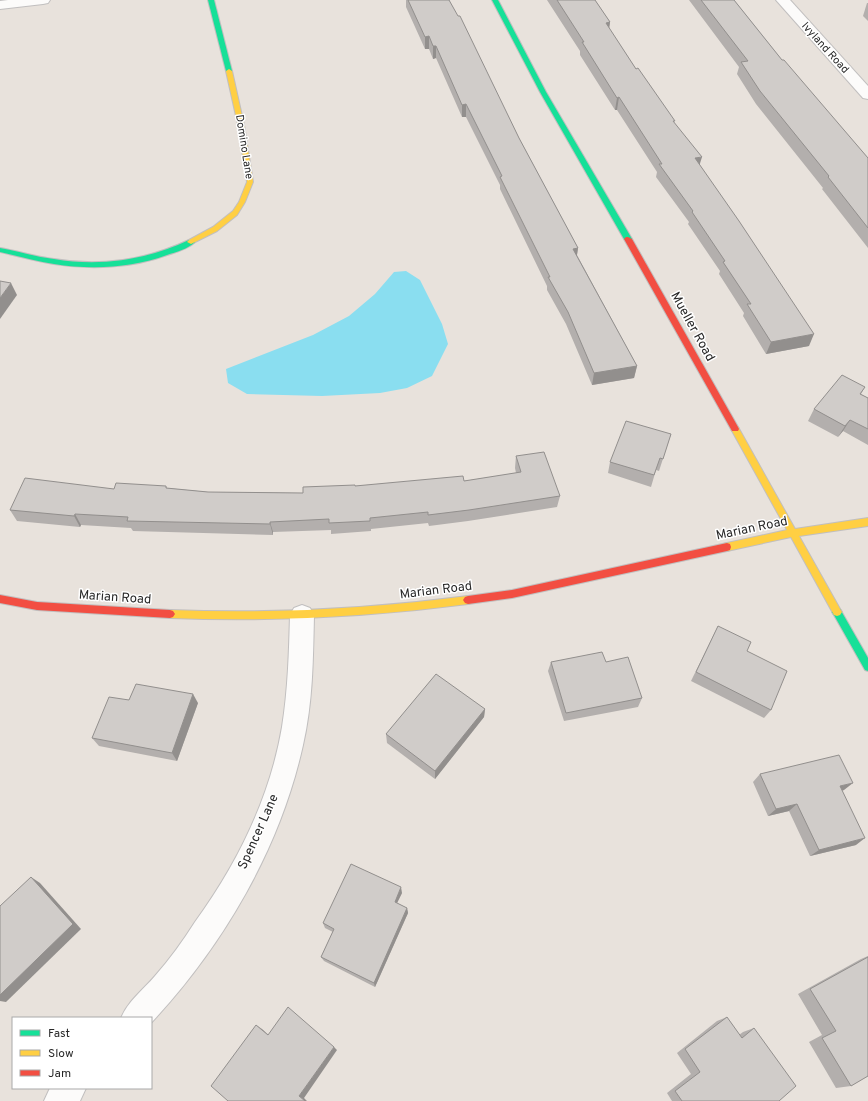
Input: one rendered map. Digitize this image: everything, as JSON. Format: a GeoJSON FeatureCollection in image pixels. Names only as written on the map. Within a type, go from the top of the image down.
{"type":"FeatureCollection","features":[{"type":"Feature","properties":{"kind":"street"},"geometry":{"type":"LineString","coordinates":[[0,4],[42,0]]}},
{"type":"Feature","properties":{"kind":"street","name":"Domino Lane"},"geometry":{"type":"LineString","coordinates":[[0,250],[63,263],[105,264],[147,260],[183,246],[215,229],[235,213],[242,202],[250,182],[241,125],[211,0]]}},
{"type":"Feature","properties":{"kind":"street","name":"Mueller Road"},"geometry":{"type":"LineString","coordinates":[[495,0],[543,92],[642,263],[868,667]]}},
{"type":"Feature","properties":{"kind":"street","name":"Ivyland Road"},"geometry":{"type":"LineString","coordinates":[[783,0],[868,95]]}},
{"type":"Feature","properties":{"kind":"street","name":"Marian Road"},"geometry":{"type":"LineString","coordinates":[[0,599],[37,606],[227,617],[302,615],[404,609],[512,594],[792,533],[868,522]]}},
{"type":"Feature","properties":{"kind":"street","name":"Spencer Lane"},"geometry":{"type":"LineString","coordinates":[[137,1017],[174,976],[221,911],[256,846],[281,782],[291,744],[301,671],[302,615]]}},
{"type":"Feature","properties":{"kind":"street"},"geometry":{"type":"LineString","coordinates":[[59,1101],[70,1089]]}},
{"type":"Feature","properties":{"kind":"water"},"geometry":{"type":"Polygon","coordinates":[[[406,271],[420,280],[442,324],[448,344],[432,376],[407,388],[380,393],[322,396],[247,394],[228,383],[226,369],[313,335],[349,316],[375,294],[394,272],[406,271]]]}},
{"type":"Feature","properties":{"kind":"building"},"geometry":{"type":"Polygon","coordinates":[[[408,0],[449,0],[458,16],[460,16],[519,138],[578,248],[573,249],[637,366],[594,373],[568,312],[548,277],[550,277],[500,177],[502,176],[466,104],[462,105],[436,46],[433,46],[429,36],[425,37],[408,0]]]}},
{"type":"Feature","properties":{"kind":"building"},"geometry":{"type":"Polygon","coordinates":[[[557,0],[595,0],[610,22],[606,23],[636,69],[638,68],[675,121],[673,121],[702,157],[695,158],[814,334],[771,342],[747,304],[751,304],[723,262],[725,261],[692,212],[693,211],[659,164],[662,164],[619,97],[617,98],[557,0]]]}},
{"type":"Feature","properties":{"kind":"building"},"geometry":{"type":"Polygon","coordinates":[[[701,0],[734,0],[782,60],[784,60],[868,158],[868,228],[828,177],[829,176],[760,91],[741,62],[748,61],[701,0]]]}},
{"type":"Feature","properties":{"kind":"building"},"geometry":{"type":"Polygon","coordinates":[[[0,281],[11,283],[0,298],[0,281]]]}},
{"type":"Feature","properties":{"kind":"building"},"geometry":{"type":"Polygon","coordinates":[[[842,375],[865,387],[860,394],[868,398],[868,429],[850,420],[845,426],[814,409],[842,375]]]}},
{"type":"Feature","properties":{"kind":"building"},"geometry":{"type":"Polygon","coordinates":[[[626,421],[671,434],[663,459],[660,458],[654,475],[610,462],[626,421]]]}},
{"type":"Feature","properties":{"kind":"building"},"geometry":{"type":"Polygon","coordinates":[[[544,452],[560,496],[428,515],[428,512],[370,518],[370,521],[329,523],[329,519],[270,522],[270,524],[127,521],[128,517],[75,514],[74,516],[10,510],[25,478],[114,489],[116,483],[166,486],[166,488],[208,492],[303,493],[303,487],[355,486],[463,476],[464,481],[521,472],[516,456],[544,452]]]}},
{"type":"Feature","properties":{"kind":"building"},"geometry":{"type":"Polygon","coordinates":[[[718,626],[751,642],[747,651],[787,671],[771,710],[696,672],[718,626]]]}},
{"type":"Feature","properties":{"kind":"building"},"geometry":{"type":"Polygon","coordinates":[[[602,652],[606,662],[628,657],[642,698],[566,713],[551,662],[602,652]]]}},
{"type":"Feature","properties":{"kind":"building"},"geometry":{"type":"Polygon","coordinates":[[[436,674],[485,709],[435,771],[386,734],[436,674]]]}},
{"type":"Feature","properties":{"kind":"building"},"geometry":{"type":"Polygon","coordinates":[[[136,684],[193,694],[172,753],[92,738],[109,697],[129,700],[136,684]]]}},
{"type":"Feature","properties":{"kind":"building"},"geometry":{"type":"Polygon","coordinates":[[[839,755],[853,783],[840,786],[865,838],[819,850],[797,804],[776,809],[760,774],[839,755]]]}},
{"type":"Feature","properties":{"kind":"building"},"geometry":{"type":"Polygon","coordinates":[[[351,864],[401,887],[395,902],[407,908],[374,983],[321,957],[334,929],[323,923],[351,864]]]}},
{"type":"Feature","properties":{"kind":"building"},"geometry":{"type":"Polygon","coordinates":[[[31,877],[73,924],[0,995],[0,906],[31,877]]]}},
{"type":"Feature","properties":{"kind":"building"},"geometry":{"type":"Polygon","coordinates":[[[868,957],[868,1076],[851,1086],[822,1038],[836,1031],[810,989],[868,957]]]}},
{"type":"Feature","properties":{"kind":"building"},"geometry":{"type":"Polygon","coordinates":[[[288,1007],[334,1047],[299,1096],[305,1101],[228,1101],[211,1086],[256,1025],[268,1035],[288,1007]]]}},
{"type":"Feature","properties":{"kind":"building"},"geometry":{"type":"Polygon","coordinates":[[[727,1017],[742,1038],[754,1028],[796,1086],[779,1101],[682,1101],[675,1091],[700,1072],[685,1049],[727,1017]]]}},
{"type":"Feature","properties":{"kind":"traffic: fast"},"geometry":{"type":"LineString","coordinates":[[211,0],[229,71]]}},
{"type":"Feature","properties":{"kind":"traffic: fast"},"geometry":{"type":"LineString","coordinates":[[495,0],[543,92],[628,239]]}},
{"type":"Feature","properties":{"kind":"traffic: fast"},"geometry":{"type":"LineString","coordinates":[[0,250],[55,262],[96,265],[145,259],[176,249],[191,242]]}},
{"type":"Feature","properties":{"kind":"traffic: fast"},"geometry":{"type":"LineString","coordinates":[[837,612],[868,667]]}},
{"type":"Feature","properties":{"kind":"traffic: slow"},"geometry":{"type":"LineString","coordinates":[[191,242],[215,229],[235,213],[242,202],[250,182],[241,125],[229,71]]}},
{"type":"Feature","properties":{"kind":"traffic: slow"},"geometry":{"type":"LineString","coordinates":[[735,429],[837,612]]}},
{"type":"Feature","properties":{"kind":"traffic: slow"},"geometry":{"type":"LineString","coordinates":[[727,547],[792,533],[868,522]]}},
{"type":"Feature","properties":{"kind":"traffic: slow"},"geometry":{"type":"LineString","coordinates":[[170,614],[245,616],[319,614],[394,609],[468,600]]}},
{"type":"Feature","properties":{"kind":"traffic: jam"},"geometry":{"type":"LineString","coordinates":[[628,239],[735,429]]}},
{"type":"Feature","properties":{"kind":"traffic: jam"},"geometry":{"type":"LineString","coordinates":[[468,600],[512,594],[727,547]]}},
{"type":"Feature","properties":{"kind":"traffic: jam"},"geometry":{"type":"LineString","coordinates":[[0,599],[37,606],[170,614]]}}]}
